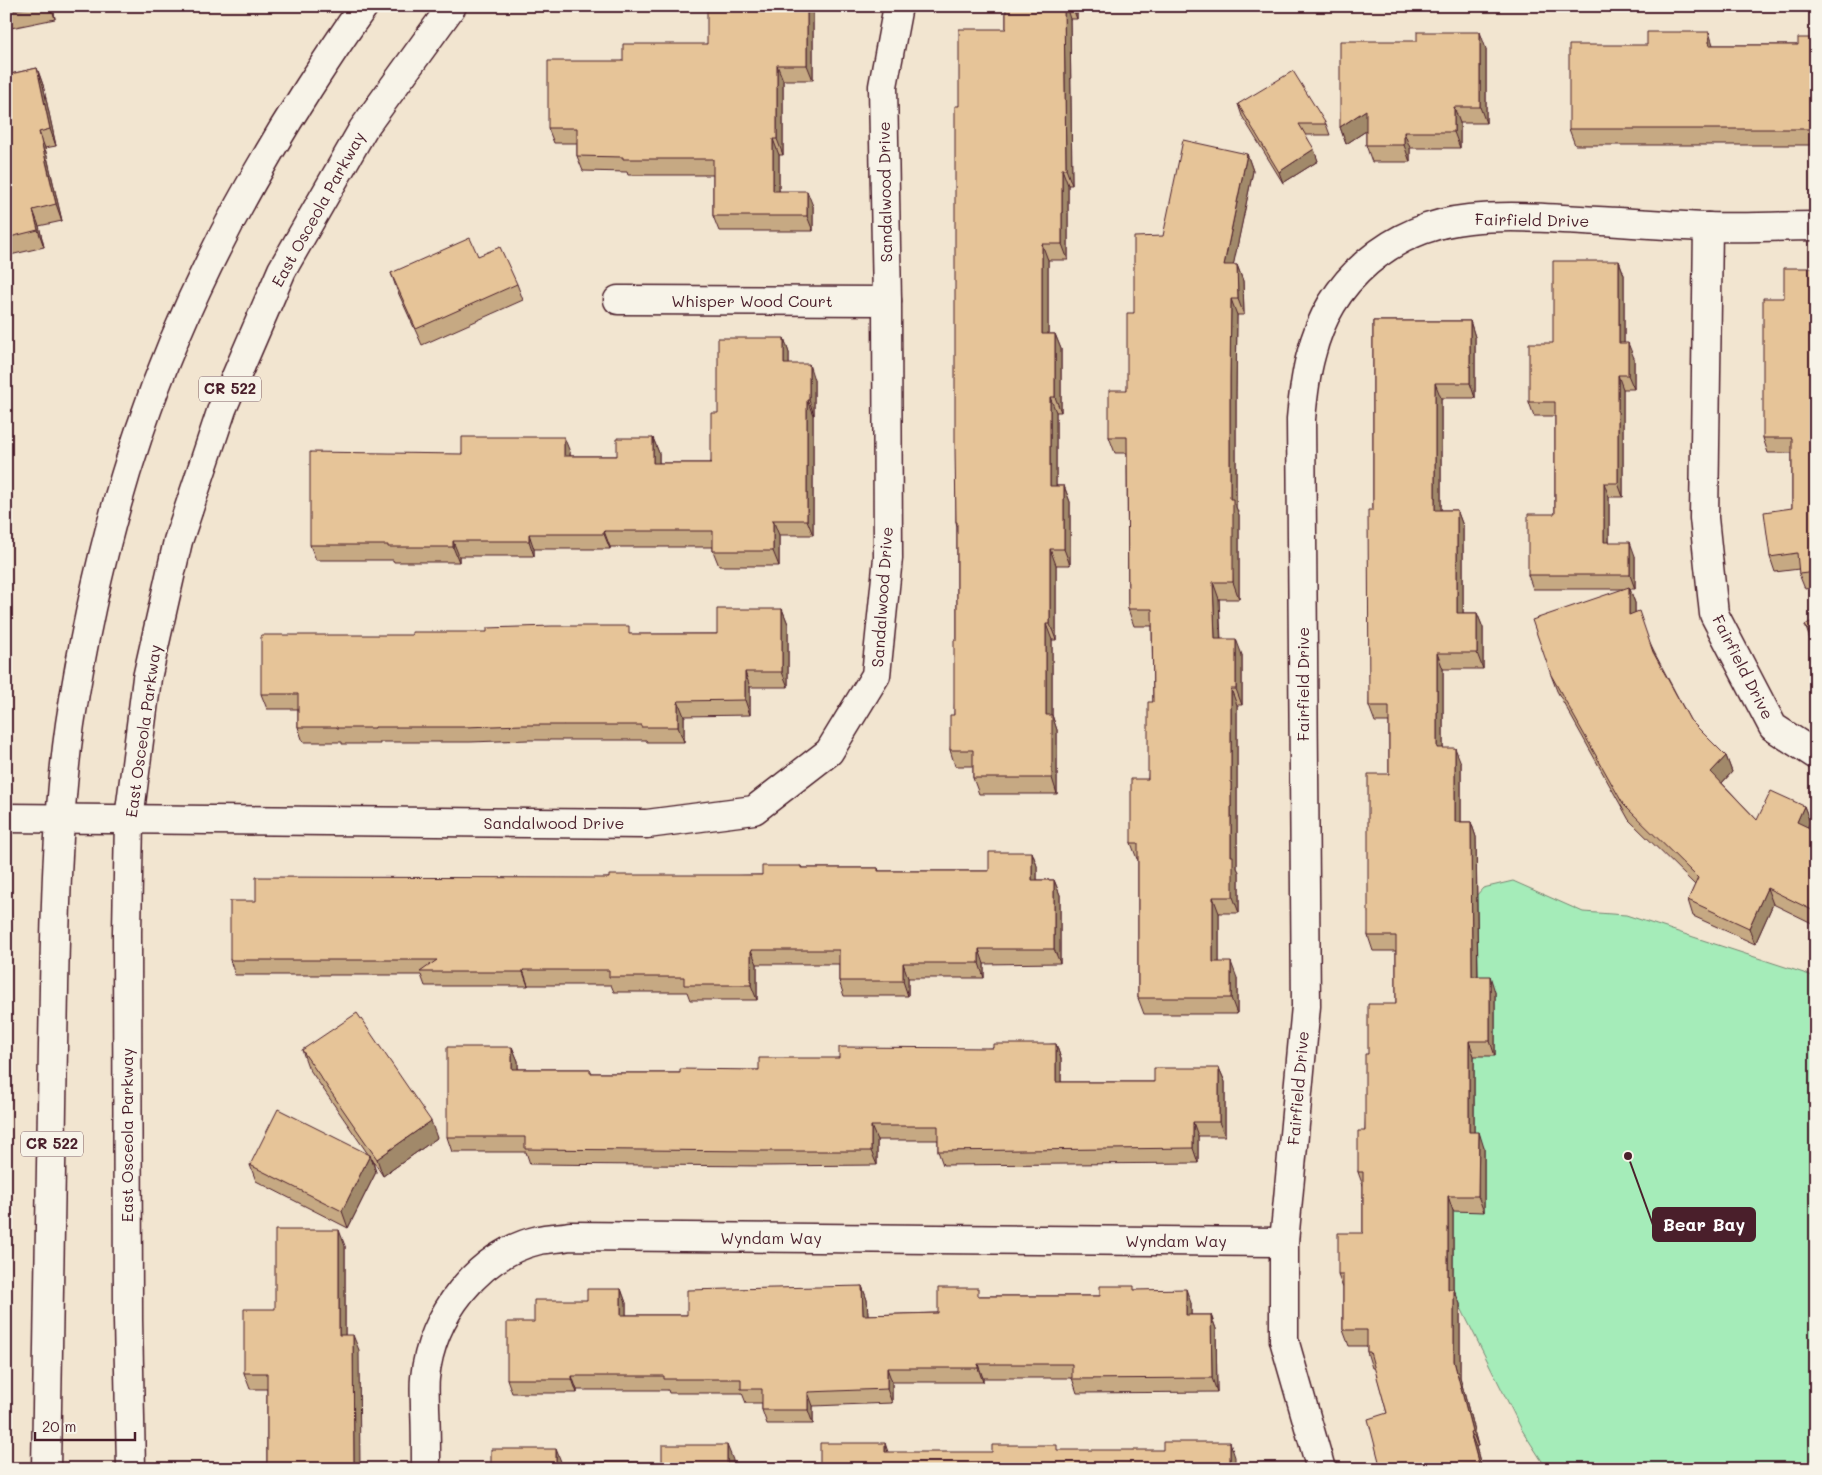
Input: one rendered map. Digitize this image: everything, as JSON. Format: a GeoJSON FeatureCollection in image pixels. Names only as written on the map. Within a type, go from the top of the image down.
{"type":"FeatureCollection","features":[{"type":"Feature","properties":{"kind":"street","name":"CR 522"},"geometry":{"type":"LineString","coordinates":[[46,1469],[55,932],[60,819],[70,727],[84,642],[106,541],[139,432],[182,319],[225,230],[272,145],[345,31],[364,6]]}},
{"type":"Feature","properties":{"kind":"street","name":"East Osceola Parkway"},"geometry":{"type":"LineString","coordinates":[[131,1469],[128,1320],[127,932],[130,820],[147,678],[178,541],[222,408],[282,270],[362,129],[452,6]]}},
{"type":"Feature","properties":{"kind":"street","name":"Sandalwood Drive"},"geometry":{"type":"LineString","coordinates":[[6,818],[646,824],[754,810],[829,752],[876,676],[888,558],[884,86],[898,6]]}},
{"type":"Feature","properties":{"kind":"street","name":"Fairfield Drive"},"geometry":{"type":"LineString","coordinates":[[1321,1469],[1284,1340],[1284,1242],[1306,1006],[1302,419],[1306,378],[1311,354],[1320,329],[1337,296],[1355,273],[1378,252],[1404,237],[1436,225],[1467,219],[1505,216],[1708,227],[1816,226]]}},
{"type":"Feature","properties":{"kind":"street","name":"Fairfield Drive"},"geometry":{"type":"LineString","coordinates":[[1708,227],[1704,518],[1714,614],[1773,727],[1816,755]]}},
{"type":"Feature","properties":{"kind":"street","name":"Whisper Wood Court"},"geometry":{"type":"LineString","coordinates":[[618,300],[887,301]]}},
{"type":"Feature","properties":{"kind":"street","name":"Wyndam Way"},"geometry":{"type":"LineString","coordinates":[[426,1469],[424,1378],[431,1347],[443,1317],[462,1289],[488,1265],[518,1248],[539,1240],[570,1236],[1284,1242]]}},
{"type":"Feature","properties":{"kind":"green space"},"geometry":{"type":"Polygon","coordinates":[[[1513,881],[1583,912],[1626,915],[1816,977],[1816,1469],[1547,1469],[1522,1430],[1443,1272],[1446,930],[1483,888],[1513,881]]]}},
{"type":"Feature","properties":{"kind":"building"},"geometry":{"type":"Polygon","coordinates":[[[6,6],[37,6],[6,12],[6,6]]]}},
{"type":"Feature","properties":{"kind":"building"},"geometry":{"type":"Polygon","coordinates":[[[707,6],[807,6],[807,65],[777,65],[777,139],[773,139],[773,191],[807,191],[807,216],[713,216],[713,159],[623,159],[623,157],[577,156],[577,128],[548,128],[548,61],[623,61],[623,44],[707,44],[707,6]]]}},
{"type":"Feature","properties":{"kind":"building"},"geometry":{"type":"Polygon","coordinates":[[[1006,6],[1064,6],[1066,169],[1062,169],[1062,244],[1042,244],[1042,334],[1055,334],[1055,397],[1050,397],[1050,486],[1064,486],[1064,549],[1050,549],[1050,624],[1046,624],[1046,715],[1052,715],[1052,778],[973,778],[973,750],[950,750],[950,715],[954,715],[954,640],[957,640],[955,106],[959,106],[959,29],[1006,29],[1006,6]]]}},
{"type":"Feature","properties":{"kind":"building"},"geometry":{"type":"Polygon","coordinates":[[[1417,32],[1480,32],[1480,107],[1454,107],[1454,132],[1404,132],[1404,145],[1366,145],[1366,110],[1340,127],[1340,41],[1417,41],[1417,32]]]}},
{"type":"Feature","properties":{"kind":"building"},"geometry":{"type":"Polygon","coordinates":[[[1647,32],[1709,32],[1709,45],[1798,45],[1798,38],[1816,38],[1816,129],[1569,129],[1569,45],[1647,45],[1647,32]]]}},
{"type":"Feature","properties":{"kind":"building"},"geometry":{"type":"Polygon","coordinates":[[[37,68],[50,129],[39,132],[56,204],[33,210],[38,230],[6,238],[6,75],[37,68]]]}},
{"type":"Feature","properties":{"kind":"building"},"geometry":{"type":"Polygon","coordinates":[[[1293,71],[1326,124],[1299,124],[1314,149],[1279,172],[1238,104],[1293,71]]]}},
{"type":"Feature","properties":{"kind":"building"},"geometry":{"type":"Polygon","coordinates":[[[1183,140],[1247,154],[1224,265],[1237,265],[1238,299],[1231,299],[1230,499],[1233,499],[1233,582],[1213,582],[1215,639],[1236,639],[1236,689],[1231,689],[1231,856],[1233,856],[1233,897],[1213,897],[1213,962],[1231,962],[1231,998],[1138,998],[1138,843],[1131,843],[1131,779],[1148,779],[1148,702],[1153,702],[1152,609],[1128,609],[1127,437],[1109,437],[1109,390],[1127,390],[1127,313],[1134,313],[1134,237],[1163,236],[1183,140]]]}},
{"type":"Feature","properties":{"kind":"building"},"geometry":{"type":"Polygon","coordinates":[[[470,238],[478,256],[500,247],[517,284],[416,329],[391,273],[470,238]]]}},
{"type":"Feature","properties":{"kind":"building"},"geometry":{"type":"Polygon","coordinates":[[[1553,261],[1619,261],[1619,343],[1628,343],[1628,375],[1618,375],[1618,483],[1604,483],[1604,542],[1630,542],[1630,575],[1528,575],[1528,514],[1555,514],[1555,402],[1529,402],[1529,343],[1553,343],[1553,261]]]}},
{"type":"Feature","properties":{"kind":"building"},"geometry":{"type":"Polygon","coordinates":[[[1784,268],[1816,268],[1816,572],[1799,574],[1797,553],[1770,557],[1764,512],[1792,508],[1792,438],[1763,438],[1763,298],[1784,298],[1784,268]]]}},
{"type":"Feature","properties":{"kind":"building"},"geometry":{"type":"Polygon","coordinates":[[[1373,321],[1470,321],[1470,383],[1435,383],[1435,510],[1457,510],[1457,613],[1477,613],[1477,653],[1437,653],[1437,748],[1455,748],[1455,822],[1471,822],[1472,976],[1490,976],[1490,1041],[1469,1041],[1469,1132],[1479,1132],[1478,1196],[1448,1196],[1448,1289],[1454,1289],[1454,1361],[1480,1469],[1381,1469],[1368,1419],[1387,1413],[1370,1352],[1367,1352],[1367,1330],[1343,1330],[1343,1275],[1338,1275],[1338,1233],[1363,1233],[1363,1172],[1358,1172],[1358,1131],[1365,1131],[1365,1054],[1368,1054],[1368,1004],[1396,1004],[1396,936],[1368,936],[1368,774],[1389,774],[1389,706],[1369,706],[1368,510],[1373,510],[1373,321]]]}},
{"type":"Feature","properties":{"kind":"building"},"geometry":{"type":"Polygon","coordinates":[[[718,338],[784,338],[784,364],[809,364],[809,400],[807,400],[807,520],[773,520],[773,551],[713,551],[713,531],[604,531],[604,534],[529,534],[529,541],[453,541],[453,547],[310,545],[310,452],[462,454],[462,437],[564,437],[564,456],[617,456],[617,438],[653,438],[653,463],[711,463],[711,413],[718,413],[718,338]]]}},
{"type":"Feature","properties":{"kind":"building"},"geometry":{"type":"Polygon","coordinates":[[[1629,587],[1629,615],[1639,611],[1653,652],[1690,720],[1726,756],[1711,772],[1757,820],[1771,791],[1804,806],[1797,822],[1816,831],[1816,912],[1767,888],[1749,928],[1688,900],[1698,878],[1623,804],[1551,675],[1532,620],[1629,587]]]}},
{"type":"Feature","properties":{"kind":"building"},"geometry":{"type":"Polygon","coordinates":[[[717,609],[782,609],[782,672],[745,672],[745,700],[678,701],[678,727],[641,727],[641,725],[522,725],[375,728],[298,727],[298,694],[261,694],[261,635],[412,635],[412,632],[487,632],[487,628],[552,626],[629,626],[629,634],[717,634],[717,609]]]}},
{"type":"Feature","properties":{"kind":"building"},"geometry":{"type":"Polygon","coordinates":[[[1816,620],[1816,645],[1805,625],[1816,620]]]}},
{"type":"Feature","properties":{"kind":"building"},"geometry":{"type":"Polygon","coordinates":[[[989,852],[1032,852],[1032,880],[1054,880],[1054,949],[979,949],[979,963],[903,963],[903,981],[839,981],[839,950],[751,950],[751,985],[684,985],[684,977],[609,977],[609,970],[420,972],[437,960],[230,960],[230,901],[256,901],[256,877],[609,878],[609,875],[762,875],[762,866],[878,868],[878,871],[989,871],[989,852]]]}},
{"type":"Feature","properties":{"kind":"building"},"geometry":{"type":"Polygon","coordinates":[[[357,1013],[431,1121],[377,1159],[302,1050],[357,1013]]]}},
{"type":"Feature","properties":{"kind":"building"},"geometry":{"type":"Polygon","coordinates":[[[993,1044],[1056,1044],[1056,1082],[1154,1082],[1154,1068],[1219,1068],[1219,1122],[1193,1122],[1193,1148],[938,1151],[938,1126],[871,1126],[871,1151],[525,1149],[525,1137],[447,1137],[447,1047],[512,1047],[512,1069],[590,1069],[590,1073],[680,1073],[680,1069],[759,1070],[759,1058],[839,1058],[839,1047],[993,1048],[993,1044]]]}},
{"type":"Feature","properties":{"kind":"building"},"geometry":{"type":"Polygon","coordinates":[[[278,1109],[370,1155],[342,1211],[250,1165],[278,1109]]]}},
{"type":"Feature","properties":{"kind":"building"},"geometry":{"type":"Polygon","coordinates":[[[275,1230],[339,1230],[339,1335],[353,1335],[354,1469],[232,1469],[232,1463],[267,1463],[267,1373],[244,1373],[244,1309],[275,1309],[275,1230]]]}},
{"type":"Feature","properties":{"kind":"building"},"geometry":{"type":"Polygon","coordinates":[[[862,1286],[863,1315],[938,1313],[938,1288],[978,1288],[978,1296],[1100,1296],[1100,1286],[1134,1286],[1134,1290],[1186,1289],[1186,1315],[1211,1315],[1212,1378],[1072,1379],[1072,1364],[978,1364],[978,1368],[887,1368],[887,1389],[808,1392],[808,1410],[762,1410],[762,1389],[741,1389],[741,1379],[664,1379],[664,1376],[572,1376],[572,1379],[507,1379],[507,1322],[534,1322],[534,1300],[587,1300],[587,1289],[621,1289],[621,1315],[687,1315],[687,1290],[862,1286]]]}},
{"type":"Feature","properties":{"kind":"building"},"geometry":{"type":"Polygon","coordinates":[[[1163,1442],[1230,1442],[1230,1469],[491,1469],[491,1449],[556,1449],[556,1462],[662,1462],[662,1445],[727,1445],[727,1463],[820,1463],[820,1443],[885,1443],[885,1452],[992,1452],[992,1445],[1057,1445],[1057,1450],[1163,1450],[1163,1442]]]}},
{"type":"Feature","properties":{"kind":"place","name":"Bear Bay"},"geometry":{"type":"Point","coordinates":[1628,1156]}}]}
